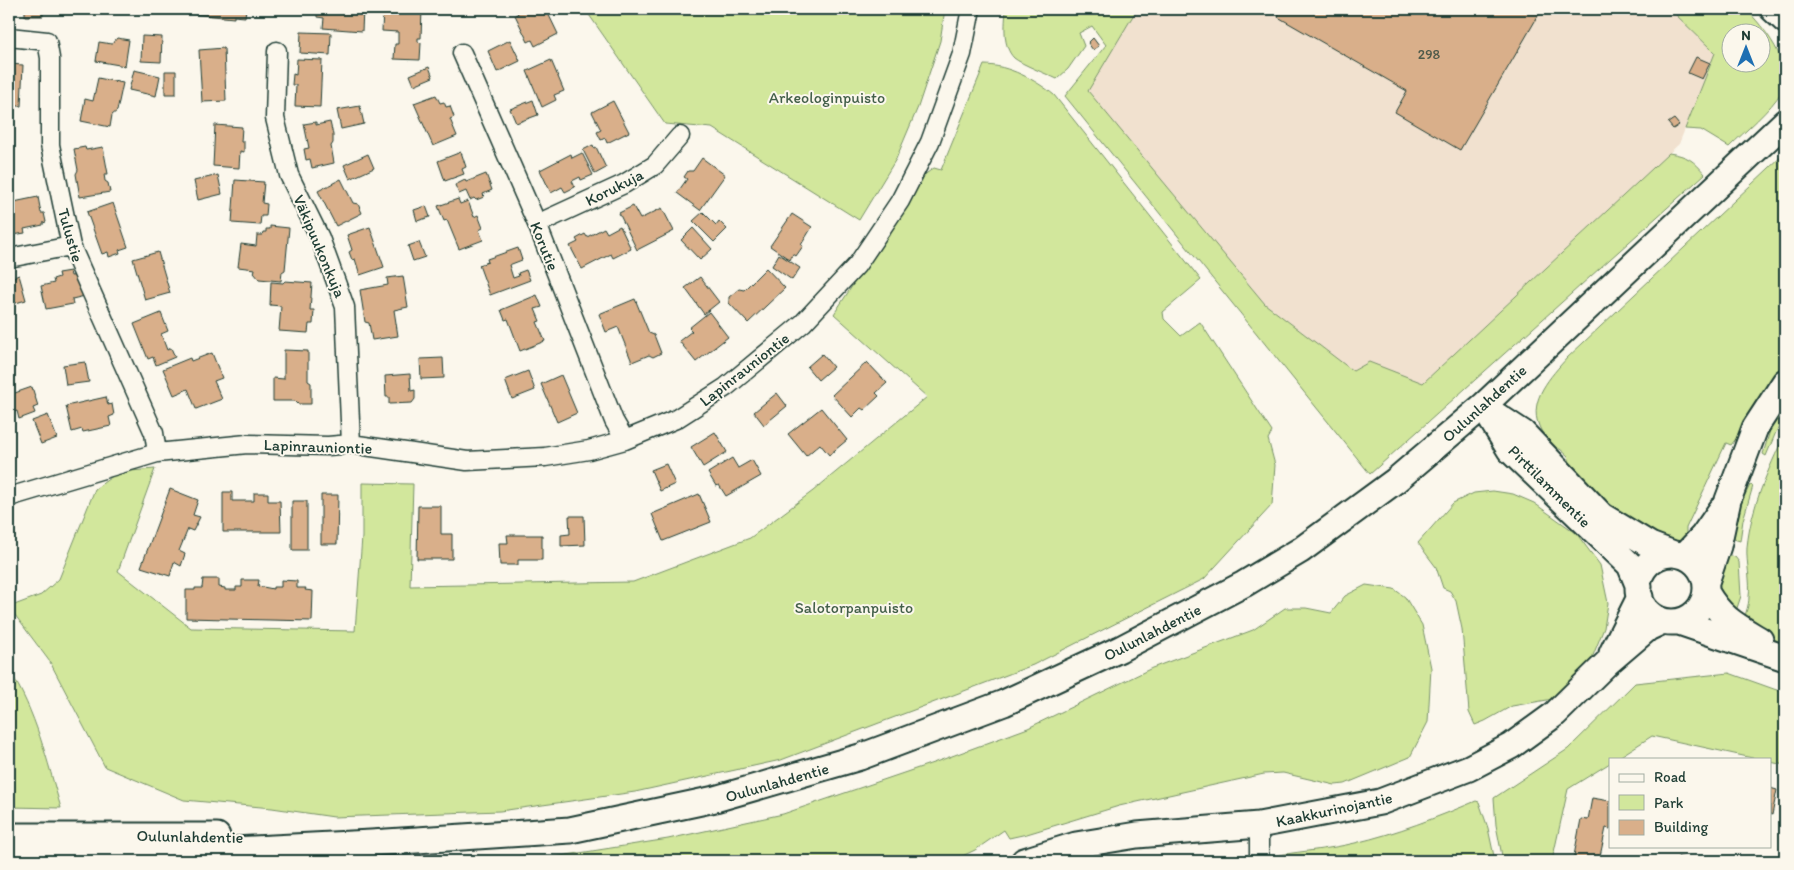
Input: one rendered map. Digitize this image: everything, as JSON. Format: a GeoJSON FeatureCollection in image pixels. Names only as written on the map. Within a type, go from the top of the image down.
{"type":"FeatureCollection","features":[{"type":"Feature","properties":{"kind":"main road"},"geometry":{"type":"LineString","coordinates":[[1773,9],[1785,20]]}},
{"type":"Feature","properties":{"kind":"main road","name":"Oulunlahdentie"},"geometry":{"type":"LineString","coordinates":[[9,858],[137,855],[371,843],[570,830],[715,799],[860,757],[1004,703],[1120,649],[1244,584],[1301,550],[1395,481],[1483,406],[1785,122]]}},
{"type":"Feature","properties":{"kind":"main road"},"geometry":{"type":"LineString","coordinates":[[1671,621],[1688,619],[1696,613],[1702,604],[1728,500],[1755,428],[1785,382]]}},
{"type":"Feature","properties":{"kind":"main road","name":"Pirttilammentie"},"geometry":{"type":"LineString","coordinates":[[1483,406],[1523,433],[1602,516],[1650,545],[1678,554]]}},
{"type":"Feature","properties":{"kind":"main road","name":"Pirttilammentie"},"geometry":{"type":"LineString","coordinates":[[1483,406],[1510,450],[1630,565],[1639,592]]}},
{"type":"Feature","properties":{"kind":"main road"},"geometry":{"type":"LineString","coordinates":[[1728,500],[1703,536],[1678,554],[1655,558],[1647,564],[1641,574],[1639,592],[1642,604],[1647,612],[1671,621],[1785,657]]}},
{"type":"Feature","properties":{"kind":"main road"},"geometry":{"type":"LineString","coordinates":[[1678,554],[1696,563],[1702,570],[1706,587],[1716,608],[1735,625],[1785,657]]}},
{"type":"Feature","properties":{"kind":"main road","name":"Kaakkurinojantie"},"geometry":{"type":"LineString","coordinates":[[1607,663],[1639,592]]}},
{"type":"Feature","properties":{"kind":"main road","name":"Kaakkurinojantie"},"geometry":{"type":"LineString","coordinates":[[1024,861],[1076,845],[1137,835],[1259,825],[1380,802],[1469,768],[1511,746],[1554,714],[1607,663],[1648,628],[1671,621]]}},
{"type":"Feature","properties":{"kind":"main road","name":"Oulunlahdentie"},"geometry":{"type":"LineString","coordinates":[[9,836],[162,835],[291,838],[371,843]]}},
{"type":"Feature","properties":{"kind":"street","name":"Lapinrauniontie"},"geometry":{"type":"LineString","coordinates":[[9,497],[157,453],[246,444],[328,446],[351,444],[467,461],[545,457],[589,450],[625,440],[676,419],[726,387],[802,323],[857,265],[900,201],[930,142],[962,54],[971,9]]}},
{"type":"Feature","properties":{"kind":"street","name":"Tulustie"},"geometry":{"type":"LineString","coordinates":[[9,37],[47,41],[50,58],[50,145],[71,246],[154,434],[157,453]]}},
{"type":"Feature","properties":{"kind":"street","name":"Väkipuukonkuja"},"geometry":{"type":"LineString","coordinates":[[277,51],[275,118],[289,175],[320,238],[345,307],[351,444]]}},
{"type":"Feature","properties":{"kind":"street","name":"Korutie"},"geometry":{"type":"LineString","coordinates":[[462,53],[537,224],[614,421],[625,440]]}},
{"type":"Feature","properties":{"kind":"street","name":"Korukuja"},"geometry":{"type":"LineString","coordinates":[[537,224],[624,184],[655,165],[680,136]]}},
{"type":"Feature","properties":{"kind":"street"},"geometry":{"type":"LineString","coordinates":[[9,258],[71,246]]}},
{"type":"Feature","properties":{"kind":"street"},"geometry":{"type":"LineString","coordinates":[[1259,825],[1259,861]]}},
{"type":"Feature","properties":{"kind":"shaded area"},"geometry":{"type":"Polygon","coordinates":[[[1137,9],[1670,9],[1715,53],[1679,144],[1423,383],[1369,362],[1353,371],[1265,304],[1088,91],[1137,9]]]}},
{"type":"Feature","properties":{"kind":"green space","name":"Arkeologinpuisto"},"geometry":{"type":"Polygon","coordinates":[[[585,9],[945,9],[940,41],[918,107],[896,159],[859,220],[712,128],[665,124],[585,9]]]}},
{"type":"Feature","properties":{"kind":"green space"},"geometry":{"type":"Polygon","coordinates":[[[1006,9],[1137,9],[1088,91],[1265,304],[1353,371],[1369,362],[1423,383],[1669,153],[1690,159],[1705,174],[1370,474],[1065,96],[1106,45],[1092,26],[1079,33],[1084,46],[1068,69],[1057,79],[1022,63],[1010,53],[1005,35],[1006,9]]]}},
{"type":"Feature","properties":{"kind":"green space"},"geometry":{"type":"Polygon","coordinates":[[[1670,9],[1746,9],[1757,22],[1722,22],[1722,72],[1772,72],[1772,41],[1784,69],[1785,80],[1782,91],[1765,113],[1729,147],[1701,130],[1685,129],[1715,53],[1670,9]]]}},
{"type":"Feature","properties":{"kind":"green space","name":"Salotorpanpuisto"},"geometry":{"type":"Polygon","coordinates":[[[984,65],[1003,68],[1021,74],[1054,95],[1201,280],[1163,312],[1164,319],[1181,336],[1200,322],[1272,432],[1268,439],[1275,465],[1272,505],[1204,579],[1033,665],[781,760],[635,792],[500,811],[334,817],[272,808],[184,800],[105,767],[50,662],[9,607],[41,595],[59,579],[95,489],[118,472],[155,469],[118,571],[191,628],[355,631],[362,537],[362,483],[413,484],[410,586],[633,582],[750,538],[813,491],[927,397],[834,314],[906,203],[920,178],[934,168],[941,170],[984,65]]]}},
{"type":"Feature","properties":{"kind":"green space"},"geometry":{"type":"Polygon","coordinates":[[[1785,153],[1785,364],[1747,425],[1731,445],[1726,443],[1686,528],[1686,533],[1694,539],[1679,545],[1620,519],[1572,469],[1568,456],[1560,449],[1554,449],[1540,429],[1536,416],[1536,407],[1548,381],[1567,358],[1785,153]]]}},
{"type":"Feature","properties":{"kind":"green space"},"geometry":{"type":"Polygon","coordinates":[[[1785,396],[1785,417],[1776,432],[1766,456],[1763,454],[1774,417],[1785,396]]]}},
{"type":"Feature","properties":{"kind":"green space"},"geometry":{"type":"Polygon","coordinates":[[[1785,434],[1785,645],[1743,623],[1749,600],[1747,547],[1752,518],[1767,475],[1785,434]]]}},
{"type":"Feature","properties":{"kind":"green space"},"geometry":{"type":"Polygon","coordinates":[[[1750,485],[1753,486],[1743,520],[1740,541],[1727,537],[1734,517],[1750,485]]]}},
{"type":"Feature","properties":{"kind":"green space"},"geometry":{"type":"Polygon","coordinates":[[[1493,491],[1513,494],[1534,503],[1576,533],[1600,565],[1608,603],[1604,628],[1590,663],[1553,699],[1512,706],[1475,725],[1469,712],[1462,629],[1456,601],[1450,591],[1443,588],[1436,567],[1418,543],[1453,503],[1474,493],[1493,491]]]}},
{"type":"Feature","properties":{"kind":"green space"},"geometry":{"type":"Polygon","coordinates":[[[1722,553],[1735,557],[1739,562],[1741,596],[1734,617],[1717,587],[1722,553]]]}},
{"type":"Feature","properties":{"kind":"green space"},"geometry":{"type":"Polygon","coordinates":[[[1366,585],[1394,589],[1405,597],[1422,625],[1431,668],[1428,722],[1410,757],[1345,784],[1335,785],[1283,773],[1264,774],[1119,806],[1009,838],[1004,830],[975,850],[952,861],[515,861],[535,860],[668,839],[783,814],[933,763],[1028,728],[1152,668],[1253,630],[1285,608],[1306,608],[1331,613],[1345,596],[1366,585]]]}},
{"type":"Feature","properties":{"kind":"green space"},"geometry":{"type":"Polygon","coordinates":[[[9,670],[34,719],[61,808],[9,807],[9,670]]]}},
{"type":"Feature","properties":{"kind":"green space"},"geometry":{"type":"Polygon","coordinates":[[[1729,673],[1785,693],[1785,765],[1772,762],[1772,758],[1752,758],[1652,736],[1618,758],[1609,758],[1609,764],[1568,789],[1552,861],[1503,861],[1496,825],[1494,798],[1568,749],[1635,683],[1729,673]]]}},
{"type":"Feature","properties":{"kind":"green space"},"geometry":{"type":"Polygon","coordinates":[[[1476,801],[1479,802],[1488,828],[1495,861],[1276,861],[1279,855],[1346,845],[1386,835],[1476,801]]]}},
{"type":"Feature","properties":{"kind":"building"},"geometry":{"type":"Polygon","coordinates":[[[25,9],[43,9],[43,16],[25,16],[25,9]]]}},
{"type":"Feature","properties":{"kind":"building"},"geometry":{"type":"Polygon","coordinates":[[[193,9],[246,9],[245,17],[234,16],[234,18],[192,14],[193,9]]]}},
{"type":"Feature","properties":{"kind":"building"},"geometry":{"type":"Polygon","coordinates":[[[317,9],[363,9],[362,31],[323,28],[324,18],[317,17],[317,9]]]}},
{"type":"Feature","properties":{"kind":"building"},"geometry":{"type":"Polygon","coordinates":[[[383,9],[422,9],[421,38],[418,38],[418,42],[421,43],[420,60],[394,59],[395,44],[398,44],[398,32],[382,31],[383,9]]]}},
{"type":"Feature","properties":{"kind":"building"},"geometry":{"type":"Polygon","coordinates":[[[546,9],[558,34],[535,46],[532,40],[528,42],[515,15],[518,14],[516,10],[546,9]]]}},
{"type":"Feature","properties":{"kind":"building"},"geometry":{"type":"Polygon","coordinates":[[[1269,9],[1542,9],[1460,150],[1395,112],[1407,91],[1278,17],[1279,14],[1269,9]]]}},
{"type":"Feature","properties":{"kind":"building"},"geometry":{"type":"Polygon","coordinates":[[[301,32],[331,33],[330,55],[300,53],[301,32]]]}},
{"type":"Feature","properties":{"kind":"building"},"geometry":{"type":"Polygon","coordinates":[[[142,36],[162,37],[161,62],[141,61],[142,36]]]}},
{"type":"Feature","properties":{"kind":"building"},"geometry":{"type":"Polygon","coordinates":[[[117,38],[129,40],[125,66],[96,61],[99,42],[112,44],[117,38]]]}},
{"type":"Feature","properties":{"kind":"building"},"geometry":{"type":"Polygon","coordinates":[[[1093,38],[1099,46],[1093,50],[1088,43],[1093,38]]]}},
{"type":"Feature","properties":{"kind":"building"},"geometry":{"type":"Polygon","coordinates":[[[510,40],[520,61],[497,72],[488,51],[510,40]]]}},
{"type":"Feature","properties":{"kind":"building"},"geometry":{"type":"Polygon","coordinates":[[[224,48],[226,101],[202,102],[199,50],[224,48]]]}},
{"type":"Feature","properties":{"kind":"building"},"geometry":{"type":"Polygon","coordinates":[[[1696,57],[1710,63],[1702,79],[1688,73],[1696,57]]]}},
{"type":"Feature","properties":{"kind":"building"},"geometry":{"type":"Polygon","coordinates":[[[297,59],[322,60],[320,107],[295,106],[296,85],[292,85],[293,74],[296,75],[297,59]]]}},
{"type":"Feature","properties":{"kind":"building"},"geometry":{"type":"Polygon","coordinates":[[[551,60],[564,91],[554,95],[556,100],[542,107],[527,71],[551,60]]]}},
{"type":"Feature","properties":{"kind":"building"},"geometry":{"type":"Polygon","coordinates":[[[9,64],[23,65],[21,106],[9,106],[9,64]]]}},
{"type":"Feature","properties":{"kind":"building"},"geometry":{"type":"Polygon","coordinates":[[[429,67],[433,77],[414,85],[410,75],[429,67]]]}},
{"type":"Feature","properties":{"kind":"building"},"geometry":{"type":"Polygon","coordinates":[[[134,70],[160,76],[156,96],[129,90],[134,70]]]}},
{"type":"Feature","properties":{"kind":"building"},"geometry":{"type":"Polygon","coordinates":[[[165,71],[176,71],[176,94],[165,94],[165,71]]]}},
{"type":"Feature","properties":{"kind":"building"},"geometry":{"type":"Polygon","coordinates":[[[98,78],[123,83],[117,111],[112,115],[110,127],[81,121],[85,99],[93,101],[98,78]]]}},
{"type":"Feature","properties":{"kind":"building"},"geometry":{"type":"Polygon","coordinates":[[[436,95],[440,103],[444,102],[446,107],[450,106],[454,117],[450,119],[457,136],[433,146],[414,103],[436,95]]]}},
{"type":"Feature","properties":{"kind":"building"},"geometry":{"type":"Polygon","coordinates":[[[533,100],[538,115],[516,123],[510,109],[533,100]]]}},
{"type":"Feature","properties":{"kind":"building"},"geometry":{"type":"Polygon","coordinates":[[[613,101],[629,132],[607,143],[605,138],[601,140],[597,132],[601,130],[592,112],[613,101]]]}},
{"type":"Feature","properties":{"kind":"building"},"geometry":{"type":"Polygon","coordinates":[[[360,106],[364,124],[341,129],[337,110],[360,106]]]}},
{"type":"Feature","properties":{"kind":"building"},"geometry":{"type":"Polygon","coordinates":[[[1674,119],[1679,125],[1673,129],[1668,123],[1674,119]]]}},
{"type":"Feature","properties":{"kind":"building"},"geometry":{"type":"Polygon","coordinates":[[[316,122],[316,125],[330,122],[333,135],[331,146],[334,163],[312,168],[310,159],[306,160],[304,149],[309,148],[304,124],[316,122]]]}},
{"type":"Feature","properties":{"kind":"building"},"geometry":{"type":"Polygon","coordinates":[[[215,125],[242,127],[241,142],[244,142],[244,152],[240,151],[239,168],[213,166],[215,125]]]}},
{"type":"Feature","properties":{"kind":"building"},"geometry":{"type":"Polygon","coordinates":[[[593,145],[594,148],[596,147],[606,168],[595,174],[583,150],[593,145]]]}},
{"type":"Feature","properties":{"kind":"building"},"geometry":{"type":"Polygon","coordinates":[[[85,147],[86,150],[103,147],[108,174],[104,174],[105,181],[108,183],[110,192],[80,197],[74,149],[85,147]]]}},
{"type":"Feature","properties":{"kind":"building"},"geometry":{"type":"Polygon","coordinates":[[[461,152],[466,167],[462,169],[464,174],[445,181],[438,161],[461,152]]]}},
{"type":"Feature","properties":{"kind":"building"},"geometry":{"type":"Polygon","coordinates":[[[582,153],[593,175],[581,180],[580,177],[572,181],[575,187],[565,192],[562,187],[551,193],[540,170],[571,154],[572,158],[582,153]]]}},
{"type":"Feature","properties":{"kind":"building"},"geometry":{"type":"Polygon","coordinates":[[[368,154],[374,168],[350,179],[344,165],[368,154]]]}},
{"type":"Feature","properties":{"kind":"building"},"geometry":{"type":"Polygon","coordinates":[[[702,158],[725,175],[700,210],[677,193],[687,179],[684,177],[688,171],[693,171],[702,158]]]}},
{"type":"Feature","properties":{"kind":"building"},"geometry":{"type":"Polygon","coordinates":[[[486,174],[492,190],[483,194],[484,197],[470,200],[466,191],[459,194],[455,185],[486,174]]]}},
{"type":"Feature","properties":{"kind":"building"},"geometry":{"type":"Polygon","coordinates":[[[218,175],[222,194],[198,200],[194,181],[218,175]]]}},
{"type":"Feature","properties":{"kind":"building"},"geometry":{"type":"Polygon","coordinates":[[[341,179],[353,203],[358,204],[362,213],[336,226],[318,191],[341,179]]]}},
{"type":"Feature","properties":{"kind":"building"},"geometry":{"type":"Polygon","coordinates":[[[235,180],[264,182],[262,203],[267,204],[266,216],[261,216],[260,225],[232,223],[235,180]]]}},
{"type":"Feature","properties":{"kind":"building"},"geometry":{"type":"Polygon","coordinates":[[[38,197],[41,213],[44,213],[46,222],[43,225],[24,229],[25,233],[13,235],[12,231],[9,232],[9,203],[38,197]]]}},
{"type":"Feature","properties":{"kind":"building"},"geometry":{"type":"Polygon","coordinates":[[[458,199],[460,204],[468,201],[474,217],[478,215],[483,228],[479,230],[483,240],[459,249],[447,220],[444,221],[438,206],[458,199]]]}},
{"type":"Feature","properties":{"kind":"building"},"geometry":{"type":"Polygon","coordinates":[[[113,203],[128,247],[119,250],[120,253],[109,257],[108,252],[102,254],[87,212],[113,203]]]}},
{"type":"Feature","properties":{"kind":"building"},"geometry":{"type":"Polygon","coordinates":[[[426,206],[430,217],[417,221],[414,210],[426,206]]]}},
{"type":"Feature","properties":{"kind":"building"},"geometry":{"type":"Polygon","coordinates":[[[633,206],[640,219],[662,208],[674,231],[637,250],[619,213],[633,206]]]}},
{"type":"Feature","properties":{"kind":"building"},"geometry":{"type":"Polygon","coordinates":[[[703,212],[716,225],[719,221],[727,229],[714,242],[693,221],[703,212]]]}},
{"type":"Feature","properties":{"kind":"building"},"geometry":{"type":"Polygon","coordinates":[[[792,214],[812,227],[801,245],[803,246],[796,256],[793,254],[790,260],[770,246],[792,214]]]}},
{"type":"Feature","properties":{"kind":"building"},"geometry":{"type":"Polygon","coordinates":[[[270,226],[289,228],[285,270],[282,272],[281,281],[259,279],[254,273],[255,269],[238,267],[241,244],[256,246],[257,235],[262,235],[263,232],[266,232],[266,229],[270,229],[270,226]]]}},
{"type":"Feature","properties":{"kind":"building"},"geometry":{"type":"Polygon","coordinates":[[[620,226],[631,249],[613,258],[611,254],[582,269],[570,246],[578,242],[576,239],[585,234],[587,237],[604,228],[607,233],[620,226]]]}},
{"type":"Feature","properties":{"kind":"building"},"geometry":{"type":"Polygon","coordinates":[[[370,227],[384,267],[360,275],[355,259],[352,260],[349,252],[352,250],[347,235],[370,227]]]}},
{"type":"Feature","properties":{"kind":"building"},"geometry":{"type":"Polygon","coordinates":[[[693,228],[712,249],[700,260],[681,240],[693,228]]]}},
{"type":"Feature","properties":{"kind":"building"},"geometry":{"type":"Polygon","coordinates":[[[419,242],[425,257],[413,261],[408,246],[419,242]]]}},
{"type":"Feature","properties":{"kind":"building"},"geometry":{"type":"Polygon","coordinates":[[[518,248],[522,260],[509,265],[513,278],[519,276],[518,273],[526,270],[530,280],[490,295],[479,265],[488,262],[487,259],[518,248]]]}},
{"type":"Feature","properties":{"kind":"building"},"geometry":{"type":"Polygon","coordinates":[[[158,252],[170,293],[145,300],[133,259],[158,252]]]}},
{"type":"Feature","properties":{"kind":"building"},"geometry":{"type":"Polygon","coordinates":[[[779,254],[800,268],[792,280],[772,266],[779,254]]]}},
{"type":"Feature","properties":{"kind":"building"},"geometry":{"type":"Polygon","coordinates":[[[766,268],[785,288],[748,323],[729,303],[729,297],[739,289],[744,290],[766,268]]]}},
{"type":"Feature","properties":{"kind":"building"},"geometry":{"type":"Polygon","coordinates":[[[70,271],[71,276],[80,275],[85,296],[72,299],[73,304],[46,309],[41,286],[54,283],[53,279],[59,277],[58,273],[70,271]]]}},
{"type":"Feature","properties":{"kind":"building"},"geometry":{"type":"Polygon","coordinates":[[[10,274],[11,278],[19,275],[26,300],[9,305],[10,274]]]}},
{"type":"Feature","properties":{"kind":"building"},"geometry":{"type":"Polygon","coordinates":[[[403,276],[408,307],[394,310],[398,336],[372,340],[369,323],[365,322],[360,290],[388,285],[387,278],[403,276]]]}},
{"type":"Feature","properties":{"kind":"building"},"geometry":{"type":"Polygon","coordinates":[[[700,277],[719,302],[704,314],[685,288],[700,277]]]}},
{"type":"Feature","properties":{"kind":"building"},"geometry":{"type":"Polygon","coordinates":[[[285,281],[312,283],[310,310],[314,310],[313,324],[309,324],[308,333],[279,331],[281,306],[270,305],[271,282],[283,283],[285,281]]]}},
{"type":"Feature","properties":{"kind":"building"},"geometry":{"type":"Polygon","coordinates":[[[537,295],[542,307],[535,309],[540,321],[537,322],[545,341],[520,351],[508,319],[505,320],[501,310],[537,295]]]}},
{"type":"Feature","properties":{"kind":"building"},"geometry":{"type":"Polygon","coordinates":[[[635,299],[649,333],[654,335],[661,353],[653,357],[649,355],[632,362],[618,327],[606,332],[599,314],[635,299]]]}},
{"type":"Feature","properties":{"kind":"building"},"geometry":{"type":"Polygon","coordinates":[[[709,312],[728,337],[696,362],[679,341],[692,331],[689,328],[709,312]]]}},
{"type":"Feature","properties":{"kind":"building"},"geometry":{"type":"Polygon","coordinates":[[[161,313],[168,331],[161,334],[167,350],[171,348],[175,357],[156,365],[153,357],[148,359],[134,324],[161,313]]]}},
{"type":"Feature","properties":{"kind":"building"},"geometry":{"type":"Polygon","coordinates":[[[284,350],[308,351],[308,381],[311,383],[311,404],[298,404],[295,401],[273,401],[273,378],[284,379],[284,350]]]}},
{"type":"Feature","properties":{"kind":"building"},"geometry":{"type":"Polygon","coordinates":[[[212,353],[222,378],[214,381],[222,399],[196,409],[188,389],[174,395],[163,369],[190,358],[191,361],[212,353]]]}},
{"type":"Feature","properties":{"kind":"building"},"geometry":{"type":"Polygon","coordinates":[[[822,354],[833,367],[818,380],[807,367],[822,354]]]}},
{"type":"Feature","properties":{"kind":"building"},"geometry":{"type":"Polygon","coordinates":[[[443,358],[444,378],[421,379],[420,359],[443,358]]]}},
{"type":"Feature","properties":{"kind":"building"},"geometry":{"type":"Polygon","coordinates":[[[85,362],[89,382],[66,385],[63,365],[85,362]]]}},
{"type":"Feature","properties":{"kind":"building"},"geometry":{"type":"Polygon","coordinates":[[[867,362],[887,383],[876,393],[879,396],[864,410],[861,408],[852,417],[832,395],[867,362]]]}},
{"type":"Feature","properties":{"kind":"building"},"geometry":{"type":"Polygon","coordinates":[[[528,371],[535,390],[512,399],[505,380],[528,371]]]}},
{"type":"Feature","properties":{"kind":"building"},"geometry":{"type":"Polygon","coordinates":[[[410,374],[411,391],[415,390],[415,399],[412,403],[389,404],[389,397],[386,397],[385,376],[410,374]]]}},
{"type":"Feature","properties":{"kind":"building"},"geometry":{"type":"Polygon","coordinates":[[[561,375],[577,413],[557,422],[541,384],[561,375]]]}},
{"type":"Feature","properties":{"kind":"building"},"geometry":{"type":"Polygon","coordinates":[[[32,387],[38,406],[33,408],[35,413],[19,419],[17,411],[11,413],[13,418],[9,419],[9,395],[32,387]]]}},
{"type":"Feature","properties":{"kind":"building"},"geometry":{"type":"Polygon","coordinates":[[[777,393],[787,406],[764,425],[754,412],[777,393]]]}},
{"type":"Feature","properties":{"kind":"building"},"geometry":{"type":"Polygon","coordinates":[[[106,397],[108,405],[112,404],[114,415],[109,417],[111,426],[83,432],[82,429],[72,432],[66,406],[106,397]]]}},
{"type":"Feature","properties":{"kind":"building"},"geometry":{"type":"Polygon","coordinates":[[[821,408],[847,440],[829,455],[820,444],[806,456],[788,434],[821,408]]]}},
{"type":"Feature","properties":{"kind":"building"},"geometry":{"type":"Polygon","coordinates":[[[48,415],[57,438],[41,444],[32,421],[48,415]]]}},
{"type":"Feature","properties":{"kind":"building"},"geometry":{"type":"Polygon","coordinates":[[[715,432],[727,452],[703,467],[691,447],[715,432]]]}},
{"type":"Feature","properties":{"kind":"building"},"geometry":{"type":"Polygon","coordinates":[[[732,458],[738,468],[752,460],[761,476],[726,496],[719,485],[716,486],[708,473],[732,458]]]}},
{"type":"Feature","properties":{"kind":"building"},"geometry":{"type":"Polygon","coordinates":[[[666,464],[675,484],[660,491],[651,470],[666,464]]]}},
{"type":"Feature","properties":{"kind":"building"},"geometry":{"type":"Polygon","coordinates":[[[170,489],[198,500],[193,515],[200,517],[193,531],[188,529],[179,551],[185,554],[181,566],[174,562],[170,576],[141,567],[170,489]]]}},
{"type":"Feature","properties":{"kind":"building"},"geometry":{"type":"Polygon","coordinates":[[[223,492],[232,492],[232,501],[254,501],[254,493],[268,493],[268,501],[280,501],[281,532],[223,532],[223,492]]]}},
{"type":"Feature","properties":{"kind":"building"},"geometry":{"type":"Polygon","coordinates":[[[699,494],[711,522],[663,541],[652,514],[699,494]]]}},
{"type":"Feature","properties":{"kind":"building"},"geometry":{"type":"Polygon","coordinates":[[[321,495],[338,495],[337,544],[321,544],[321,495]]]}},
{"type":"Feature","properties":{"kind":"building"},"geometry":{"type":"Polygon","coordinates":[[[292,501],[307,501],[307,550],[292,550],[292,501]]]}},
{"type":"Feature","properties":{"kind":"building"},"geometry":{"type":"Polygon","coordinates":[[[418,506],[441,506],[441,534],[452,534],[452,559],[417,559],[418,506]]]}},
{"type":"Feature","properties":{"kind":"building"},"geometry":{"type":"Polygon","coordinates":[[[569,516],[584,516],[585,545],[561,546],[561,535],[570,534],[569,516]]]}},
{"type":"Feature","properties":{"kind":"building"},"geometry":{"type":"Polygon","coordinates":[[[507,535],[542,535],[542,560],[518,560],[518,565],[500,565],[499,543],[508,543],[507,535]]]}},
{"type":"Feature","properties":{"kind":"building"},"geometry":{"type":"Polygon","coordinates":[[[203,579],[219,579],[219,587],[225,588],[225,590],[236,590],[236,587],[242,587],[242,580],[259,580],[258,586],[273,589],[273,587],[281,587],[281,580],[297,581],[297,588],[306,588],[305,590],[313,591],[312,621],[186,618],[186,590],[202,588],[203,579]]]}},
{"type":"Feature","properties":{"kind":"building"},"geometry":{"type":"Polygon","coordinates":[[[1772,789],[1777,790],[1772,815],[1772,789]]]}},
{"type":"Feature","properties":{"kind":"building"},"geometry":{"type":"Polygon","coordinates":[[[1592,798],[1609,801],[1609,829],[1606,828],[1599,861],[1573,861],[1581,819],[1588,820],[1592,798]]]}},
{"type":"Feature","properties":{"kind":"building"},"geometry":{"type":"Polygon","coordinates":[[[1785,806],[1785,833],[1780,832],[1785,806]]]}},
{"type":"Feature","properties":{"kind":"building"},"geometry":{"type":"Polygon","coordinates":[[[1678,857],[1694,861],[1677,861],[1678,857]]]}}]}
